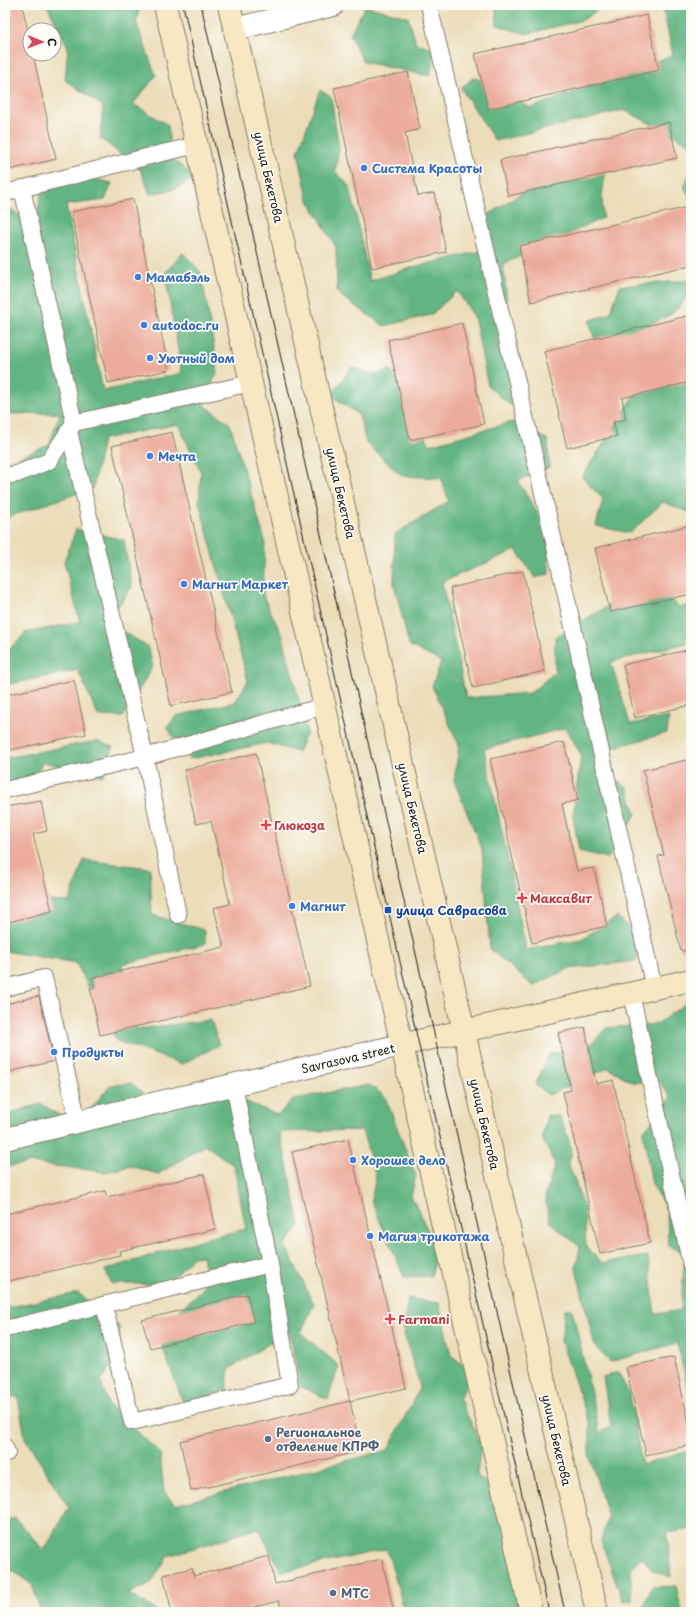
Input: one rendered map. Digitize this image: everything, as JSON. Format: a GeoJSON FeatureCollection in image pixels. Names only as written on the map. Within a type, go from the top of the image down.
{"type":"FeatureCollection","features":[{"type":"Feature","properties":{"kind":"main road"},"geometry":{"type":"LineString","coordinates":[[165,5],[531,1612]]}},
{"type":"Feature","properties":{"kind":"main road","name":"улица Бекетова"},"geometry":{"type":"LineString","coordinates":[[229,5],[597,1612]]}},
{"type":"Feature","properties":{"kind":"main road","name":"Savrasova street"},"geometry":{"type":"LineString","coordinates":[[401,1045],[691,980]]}},
{"type":"Feature","properties":{"kind":"street"},"geometry":{"type":"LineString","coordinates":[[235,29],[333,5]]}},
{"type":"Feature","properties":{"kind":"street","name":"Savrasova street"},"geometry":{"type":"LineString","coordinates":[[5,1138],[401,1045]]}},
{"type":"Feature","properties":{"kind":"lane"},"geometry":{"type":"LineString","coordinates":[[429,5],[546,510],[654,988]]}},
{"type":"Feature","properties":{"kind":"lane"},"geometry":{"type":"LineString","coordinates":[[5,193],[197,145]]}},
{"type":"Feature","properties":{"kind":"lane"},"geometry":{"type":"LineString","coordinates":[[22,188],[72,427],[145,757],[178,915]]}},
{"type":"Feature","properties":{"kind":"lane"},"geometry":{"type":"LineString","coordinates":[[5,476],[16,474],[49,461],[72,427],[251,383]]}},
{"type":"Feature","properties":{"kind":"lane"},"geometry":{"type":"LineString","coordinates":[[5,790],[145,757],[324,706]]}},
{"type":"Feature","properties":{"kind":"lane"},"geometry":{"type":"LineString","coordinates":[[5,988],[44,978],[78,1121]]}},
{"type":"Feature","properties":{"kind":"lane"},"geometry":{"type":"LineString","coordinates":[[631,993],[691,1265]]}},
{"type":"Feature","properties":{"kind":"lane"},"geometry":{"type":"LineString","coordinates":[[104,1305],[132,1422],[290,1385],[270,1264],[234,1085]]}},
{"type":"Feature","properties":{"kind":"lane"},"geometry":{"type":"LineString","coordinates":[[5,1329],[270,1264]]}},
{"type":"Feature","properties":{"kind":"green space"},"geometry":{"type":"Polygon","coordinates":[[[47,5],[140,5],[136,22],[156,76],[133,104],[168,125],[171,158],[196,178],[172,190],[150,194],[140,169],[100,138],[103,106],[65,80],[68,47],[62,35],[62,22],[56,22],[47,5]]]}},
{"type":"Feature","properties":{"kind":"green space"},"geometry":{"type":"Polygon","coordinates":[[[496,5],[605,5],[583,20],[526,34],[497,25],[496,5]]]}},
{"type":"Feature","properties":{"kind":"green space"},"geometry":{"type":"Polygon","coordinates":[[[662,5],[691,5],[691,76],[687,79],[691,82],[691,138],[688,143],[624,110],[495,141],[461,88],[474,77],[531,108],[673,55],[662,5]]]}},
{"type":"Feature","properties":{"kind":"green space"},"geometry":{"type":"Polygon","coordinates":[[[365,6],[408,17],[416,43],[436,50],[430,76],[363,62],[350,34],[365,6]]]}},
{"type":"Feature","properties":{"kind":"green space"},"geometry":{"type":"Polygon","coordinates":[[[320,90],[331,97],[339,148],[335,171],[350,187],[370,281],[417,266],[481,251],[489,214],[562,167],[607,163],[602,196],[603,218],[503,264],[509,318],[525,377],[511,406],[488,386],[474,316],[457,291],[431,315],[384,326],[337,293],[336,247],[308,199],[298,152],[320,90]]]}},
{"type":"Feature","properties":{"kind":"green space"},"geometry":{"type":"Polygon","coordinates":[[[691,171],[691,201],[684,186],[691,171]]]}},
{"type":"Feature","properties":{"kind":"green space"},"geometry":{"type":"Polygon","coordinates":[[[87,177],[112,183],[105,200],[66,205],[103,391],[182,373],[165,273],[183,253],[201,272],[218,370],[203,404],[230,424],[265,541],[263,596],[283,637],[307,732],[298,752],[267,743],[190,759],[167,728],[176,716],[235,702],[248,681],[199,502],[201,472],[178,424],[103,439],[93,488],[5,518],[5,463],[49,445],[60,413],[5,414],[5,205],[36,226],[41,192],[87,177]]]}},
{"type":"Feature","properties":{"kind":"green space"},"geometry":{"type":"Polygon","coordinates":[[[691,280],[691,297],[688,297],[672,314],[598,349],[589,321],[610,313],[620,286],[691,280]]]}},
{"type":"Feature","properties":{"kind":"green space"},"geometry":{"type":"Polygon","coordinates":[[[352,367],[377,375],[390,369],[430,445],[512,422],[548,440],[549,467],[518,481],[548,531],[549,574],[535,578],[516,550],[442,582],[466,698],[530,693],[555,672],[555,637],[656,578],[678,607],[691,605],[691,642],[611,662],[630,724],[669,717],[667,733],[604,750],[599,768],[627,787],[636,814],[608,858],[579,851],[573,815],[581,755],[566,728],[484,749],[526,950],[581,939],[617,917],[636,935],[637,961],[568,969],[533,986],[490,949],[482,849],[454,781],[459,745],[432,686],[441,662],[409,645],[394,584],[395,534],[449,501],[441,478],[402,476],[366,443],[359,415],[331,395],[352,367]]]}},
{"type":"Feature","properties":{"kind":"green space"},"geometry":{"type":"Polygon","coordinates":[[[691,374],[691,513],[663,502],[630,533],[596,526],[603,499],[582,477],[640,387],[691,374]]]}},
{"type":"Feature","properties":{"kind":"green space"},"geometry":{"type":"Polygon","coordinates":[[[76,529],[124,540],[132,587],[107,622],[147,646],[153,666],[123,717],[98,716],[78,670],[5,685],[5,654],[25,633],[80,622],[64,562],[76,529]]]}},
{"type":"Feature","properties":{"kind":"green space"},"geometry":{"type":"Polygon","coordinates":[[[97,741],[113,747],[103,776],[43,762],[26,794],[5,794],[5,758],[97,741]]]}},
{"type":"Feature","properties":{"kind":"green space"},"geometry":{"type":"Polygon","coordinates":[[[84,860],[150,868],[152,915],[205,930],[205,944],[122,964],[136,1029],[211,1020],[219,1045],[182,1064],[117,1041],[76,963],[5,951],[5,903],[10,899],[69,902],[84,860]]]}},
{"type":"Feature","properties":{"kind":"green space"},"geometry":{"type":"Polygon","coordinates":[[[691,1002],[691,1054],[681,1057],[691,1092],[691,1255],[668,1246],[667,1211],[652,1184],[643,1132],[671,1097],[657,1079],[635,1083],[608,1068],[549,1095],[535,1085],[550,1053],[584,1052],[606,1028],[657,1024],[686,1003],[691,1002]]]}},
{"type":"Feature","properties":{"kind":"green space"},"geometry":{"type":"Polygon","coordinates":[[[131,1083],[163,1110],[222,1092],[278,1115],[293,1099],[370,1085],[385,1097],[416,1176],[411,1196],[438,1251],[431,1276],[404,1277],[371,1200],[376,1177],[362,1130],[280,1132],[300,1225],[285,1245],[314,1304],[301,1333],[339,1366],[328,1399],[301,1387],[289,1331],[229,1369],[226,1392],[183,1402],[157,1333],[204,1287],[204,1256],[193,1257],[167,1284],[112,1284],[105,1270],[203,1239],[246,1229],[234,1166],[206,1145],[158,1174],[131,1166],[105,1172],[30,1163],[5,1167],[5,1120],[13,1112],[41,1104],[59,1115],[89,1111],[110,1086],[131,1083]]]}},
{"type":"Feature","properties":{"kind":"green space"},"geometry":{"type":"Polygon","coordinates":[[[547,1115],[560,1116],[572,1149],[569,1165],[584,1207],[586,1247],[603,1263],[648,1256],[655,1314],[681,1310],[684,1264],[691,1265],[691,1400],[677,1343],[610,1362],[595,1347],[576,1268],[580,1247],[550,1222],[545,1197],[555,1164],[542,1138],[547,1115]]]}},
{"type":"Feature","properties":{"kind":"green space"},"geometry":{"type":"Polygon","coordinates":[[[78,1293],[119,1326],[120,1349],[101,1382],[108,1404],[160,1453],[164,1492],[175,1505],[388,1450],[420,1387],[403,1330],[408,1298],[439,1303],[451,1355],[474,1374],[459,1398],[481,1444],[477,1475],[504,1502],[533,1612],[408,1612],[403,1606],[387,1549],[281,1572],[259,1528],[168,1556],[151,1583],[128,1594],[156,1610],[156,1612],[41,1612],[32,1585],[5,1565],[5,1520],[15,1518],[44,1550],[69,1508],[25,1438],[18,1397],[5,1396],[5,1308],[78,1293]]]}},
{"type":"Feature","properties":{"kind":"green space"},"geometry":{"type":"Polygon","coordinates":[[[565,1309],[572,1309],[599,1433],[611,1427],[603,1377],[618,1372],[629,1393],[642,1465],[691,1450],[691,1529],[667,1533],[671,1577],[652,1570],[642,1557],[631,1568],[632,1600],[623,1601],[601,1541],[608,1517],[589,1455],[590,1425],[561,1341],[565,1309]]]}},
{"type":"Feature","properties":{"kind":"green space"},"geometry":{"type":"Polygon","coordinates":[[[676,1586],[682,1612],[641,1612],[652,1587],[676,1586]]]}},
{"type":"Feature","properties":{"kind":"building"},"geometry":{"type":"Polygon","coordinates":[[[5,5],[22,5],[26,22],[22,22],[22,62],[35,62],[56,159],[5,171],[5,5]]]}},
{"type":"Feature","properties":{"kind":"building"},"geometry":{"type":"Polygon","coordinates":[[[647,15],[659,70],[488,109],[475,54],[647,15]]]}},
{"type":"Feature","properties":{"kind":"building"},"geometry":{"type":"Polygon","coordinates":[[[408,72],[420,129],[405,133],[418,196],[434,193],[446,252],[372,268],[334,88],[408,72]]]}},
{"type":"Feature","properties":{"kind":"building"},"geometry":{"type":"Polygon","coordinates":[[[669,122],[677,158],[508,196],[500,160],[669,122]]]}},
{"type":"Feature","properties":{"kind":"building"},"geometry":{"type":"Polygon","coordinates":[[[133,199],[169,370],[108,383],[71,212],[133,199]]]}},
{"type":"Feature","properties":{"kind":"building"},"geometry":{"type":"Polygon","coordinates":[[[688,207],[691,222],[691,265],[531,302],[519,246],[688,207]]]}},
{"type":"Feature","properties":{"kind":"building"},"geometry":{"type":"Polygon","coordinates":[[[691,315],[691,382],[622,398],[626,419],[613,422],[617,436],[567,448],[544,351],[691,315]]]}},
{"type":"Feature","properties":{"kind":"building"},"geometry":{"type":"Polygon","coordinates":[[[462,323],[484,424],[410,440],[388,340],[462,323]]]}},
{"type":"Feature","properties":{"kind":"building"},"geometry":{"type":"Polygon","coordinates":[[[172,432],[232,692],[171,706],[112,446],[172,432]]]}},
{"type":"Feature","properties":{"kind":"building"},"geometry":{"type":"Polygon","coordinates":[[[691,525],[691,594],[610,612],[595,548],[691,525]]]}},
{"type":"Feature","properties":{"kind":"building"},"geometry":{"type":"Polygon","coordinates":[[[523,571],[545,671],[473,688],[450,588],[523,571]]]}},
{"type":"Feature","properties":{"kind":"building"},"geometry":{"type":"Polygon","coordinates":[[[691,649],[691,705],[635,718],[623,665],[691,649]]]}},
{"type":"Feature","properties":{"kind":"building"},"geometry":{"type":"Polygon","coordinates":[[[74,680],[86,734],[5,751],[5,695],[74,680]]]}},
{"type":"Feature","properties":{"kind":"building"},"geometry":{"type":"Polygon","coordinates":[[[564,742],[578,800],[562,804],[577,871],[594,868],[607,926],[532,943],[490,759],[564,742]]]}},
{"type":"Feature","properties":{"kind":"building"},"geometry":{"type":"Polygon","coordinates":[[[256,753],[310,986],[100,1035],[90,988],[95,987],[92,978],[224,947],[214,908],[230,904],[211,821],[196,824],[184,770],[256,753]]]}},
{"type":"Feature","properties":{"kind":"building"},"geometry":{"type":"Polygon","coordinates":[[[691,759],[691,950],[681,951],[658,856],[664,855],[643,770],[691,759]]]}},
{"type":"Feature","properties":{"kind":"building"},"geometry":{"type":"Polygon","coordinates":[[[41,801],[47,831],[33,834],[52,911],[5,923],[5,807],[41,801]]]}},
{"type":"Feature","properties":{"kind":"building"},"geometry":{"type":"Polygon","coordinates":[[[39,996],[54,1061],[5,1073],[5,1004],[39,996]]]}},
{"type":"Feature","properties":{"kind":"building"},"geometry":{"type":"Polygon","coordinates":[[[585,1027],[596,1084],[613,1080],[650,1243],[600,1254],[563,1092],[571,1090],[558,1033],[585,1027]]]}},
{"type":"Feature","properties":{"kind":"building"},"geometry":{"type":"Polygon","coordinates":[[[348,1139],[406,1388],[350,1401],[292,1152],[348,1139]]]}},
{"type":"Feature","properties":{"kind":"building"},"geometry":{"type":"Polygon","coordinates":[[[204,1174],[216,1229],[119,1251],[120,1255],[5,1282],[5,1214],[105,1191],[107,1197],[204,1174]]]}},
{"type":"Feature","properties":{"kind":"building"},"geometry":{"type":"Polygon","coordinates":[[[247,1294],[254,1322],[150,1348],[142,1320],[247,1294]]]}},
{"type":"Feature","properties":{"kind":"building"},"geometry":{"type":"Polygon","coordinates":[[[674,1357],[691,1433],[691,1445],[646,1455],[626,1367],[674,1357]]]}},
{"type":"Feature","properties":{"kind":"building"},"geometry":{"type":"Polygon","coordinates":[[[350,1401],[361,1451],[191,1491],[180,1441],[350,1401]]]}},
{"type":"Feature","properties":{"kind":"building"},"geometry":{"type":"Polygon","coordinates":[[[269,1556],[275,1584],[382,1559],[394,1612],[282,1612],[279,1601],[233,1612],[172,1612],[163,1575],[192,1568],[194,1576],[269,1556]]]}},
{"type":"Feature","properties":{"kind":"tram line"},"geometry":{"type":"LineString","coordinates":[[183,5],[549,1612]]}},
{"type":"Feature","properties":{"kind":"tram line"},"geometry":{"type":"LineString","coordinates":[[201,5],[565,1612]]}},
{"type":"Feature","properties":{"kind":"place","name":"Система Красоты"},"geometry":{"type":"Point","coordinates":[364,168]}},
{"type":"Feature","properties":{"kind":"place","name":"Мамабэль"},"geometry":{"type":"Point","coordinates":[138,277]}},
{"type":"Feature","properties":{"kind":"place","name":"autodoc.ru"},"geometry":{"type":"Point","coordinates":[144,325]}},
{"type":"Feature","properties":{"kind":"place","name":"Уютный дом"},"geometry":{"type":"Point","coordinates":[150,358]}},
{"type":"Feature","properties":{"kind":"place","name":"Мечта"},"geometry":{"type":"Point","coordinates":[150,456]}},
{"type":"Feature","properties":{"kind":"place","name":"Магнит Маркет"},"geometry":{"type":"Point","coordinates":[184,584]}},
{"type":"Feature","properties":{"kind":"place","name":"Глюкоза"},"geometry":{"type":"Point","coordinates":[266,825]}},
{"type":"Feature","properties":{"kind":"place","name":"Максавит"},"geometry":{"type":"Point","coordinates":[522,898]}},
{"type":"Feature","properties":{"kind":"place","name":"Магнит"},"geometry":{"type":"Point","coordinates":[292,906]}},
{"type":"Feature","properties":{"kind":"place","name":"улица Саврасова"},"geometry":{"type":"Point","coordinates":[388,910]}},
{"type":"Feature","properties":{"kind":"place","name":"Продукты"},"geometry":{"type":"Point","coordinates":[54,1052]}},
{"type":"Feature","properties":{"kind":"place","name":"Хорошее дело"},"geometry":{"type":"Point","coordinates":[353,1160]}},
{"type":"Feature","properties":{"kind":"place","name":"Магия трикотажа"},"geometry":{"type":"Point","coordinates":[370,1236]}},
{"type":"Feature","properties":{"kind":"place","name":"Farmani"},"geometry":{"type":"Point","coordinates":[390,1319]}},
{"type":"Feature","properties":{"kind":"place","name":"Региональное отделение КПРФ"},"geometry":{"type":"Point","coordinates":[268,1439]}},
{"type":"Feature","properties":{"kind":"place","name":"МТС"},"geometry":{"type":"Point","coordinates":[333,1593]}}]}
